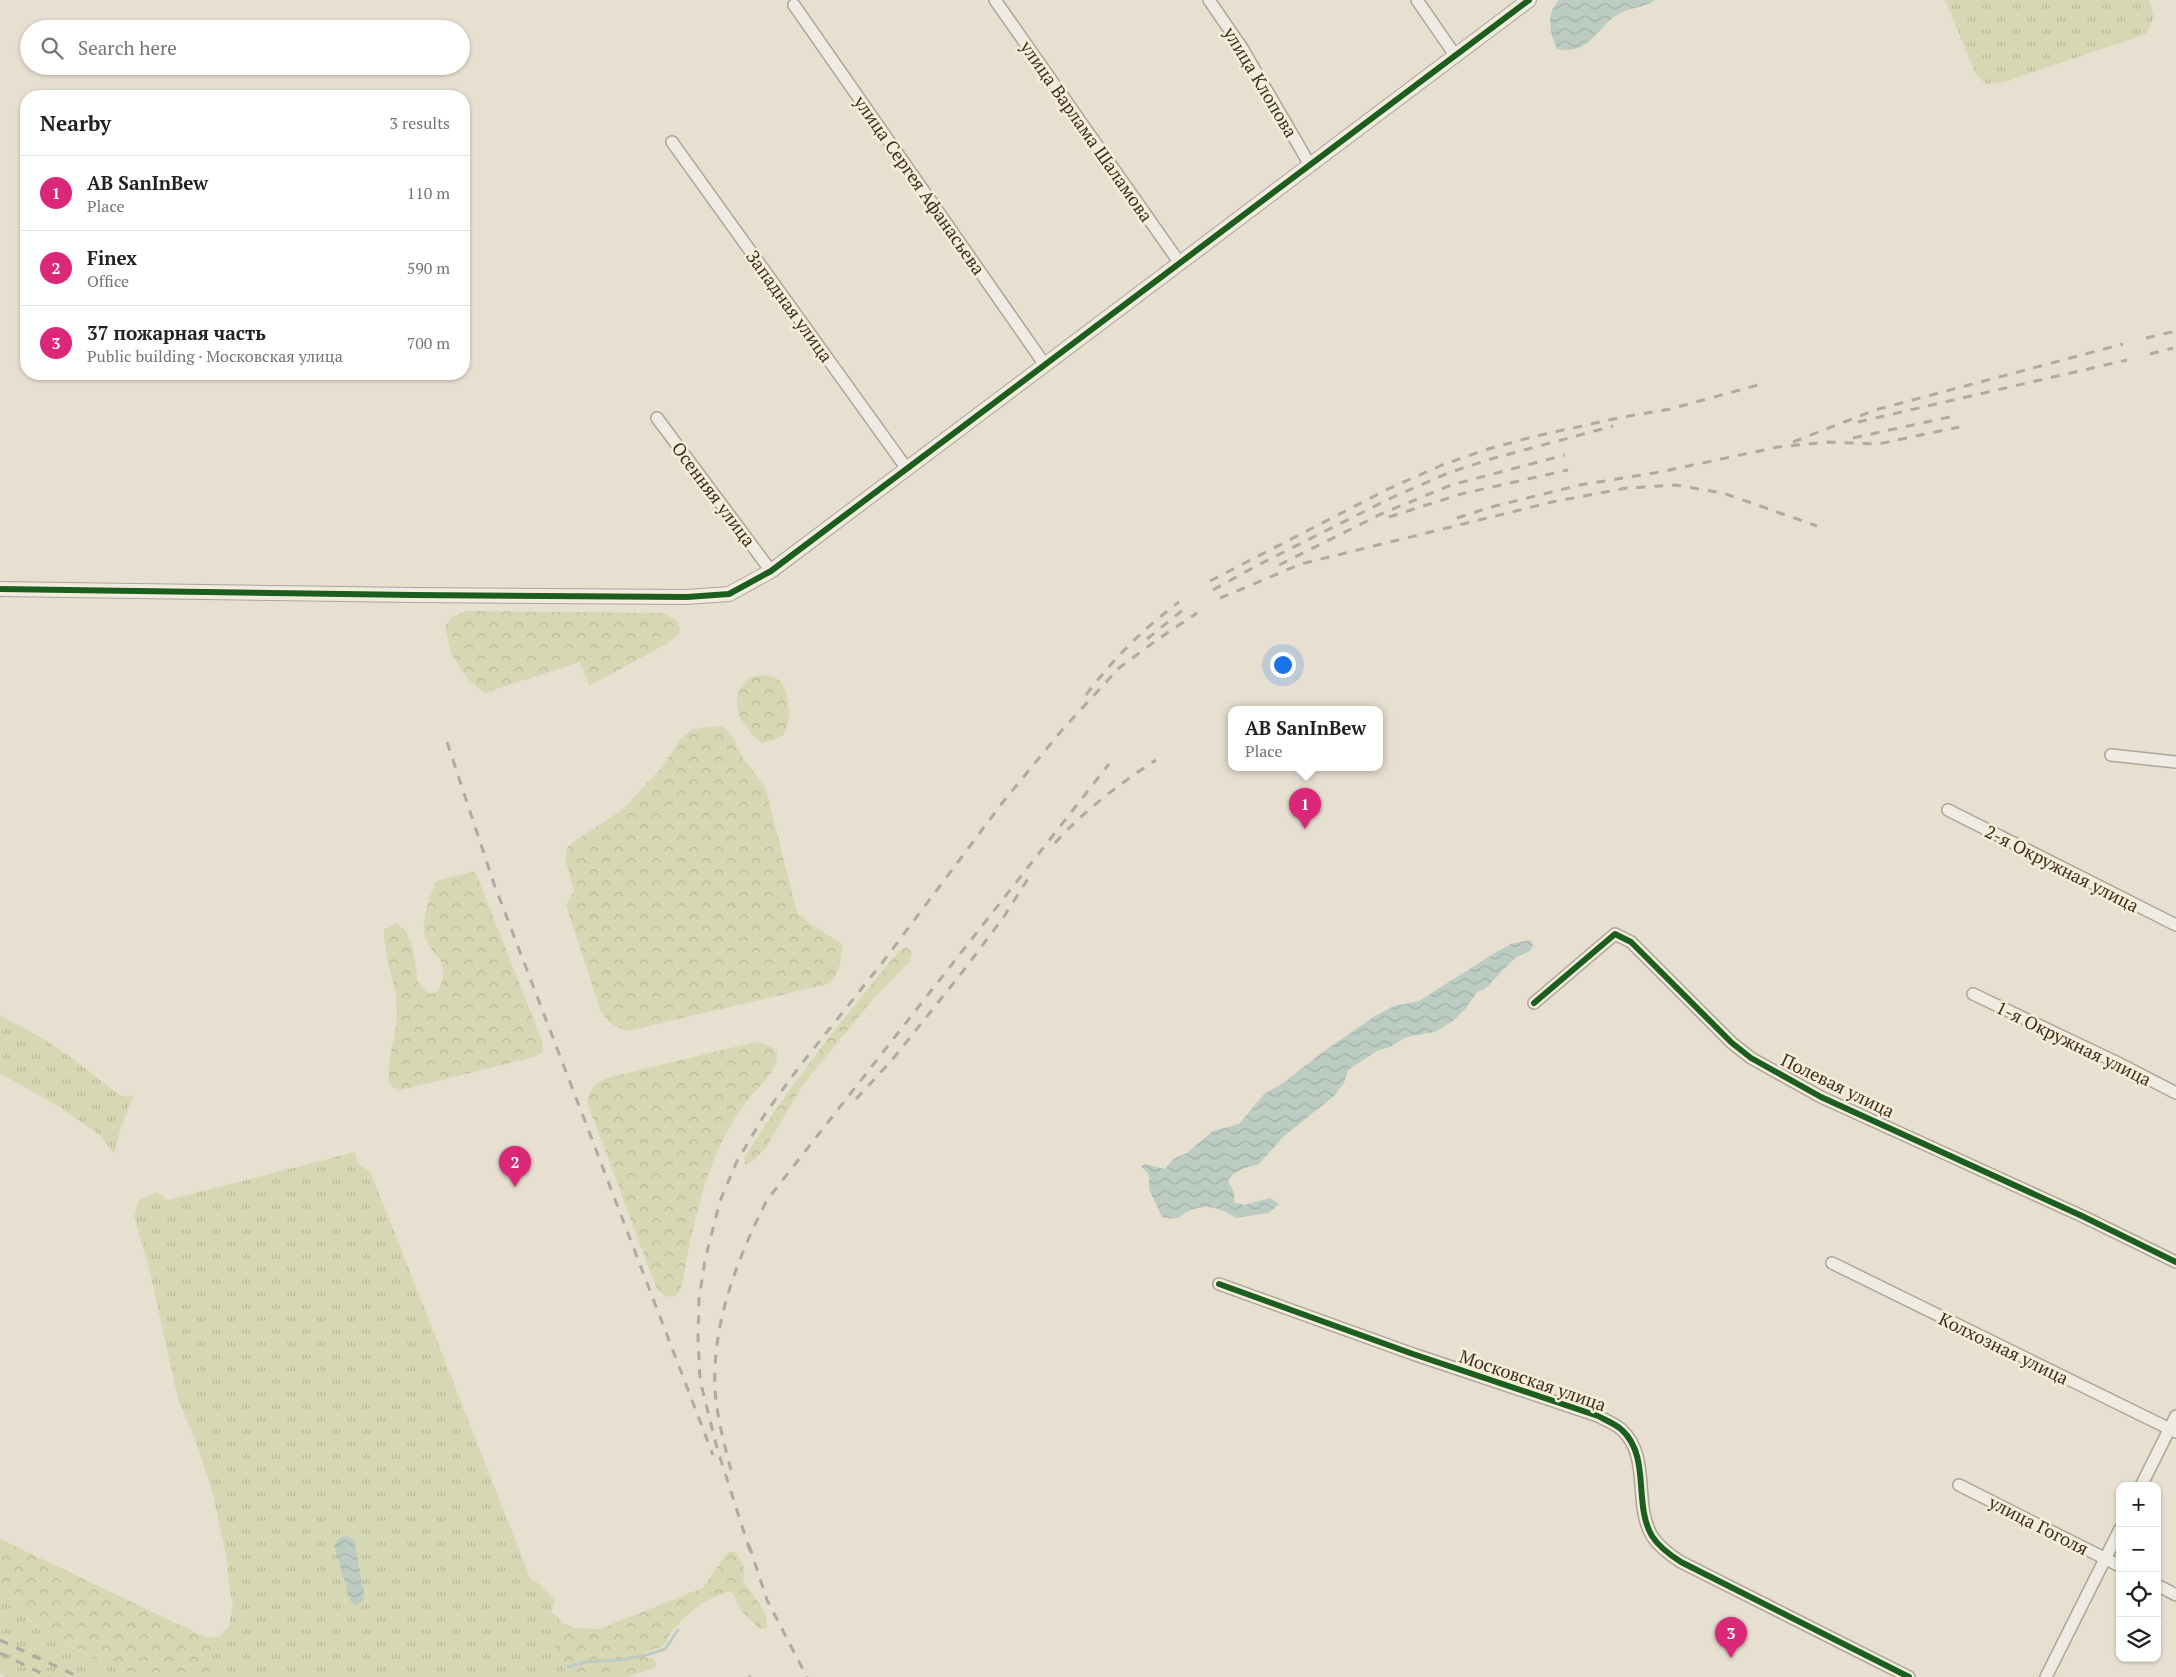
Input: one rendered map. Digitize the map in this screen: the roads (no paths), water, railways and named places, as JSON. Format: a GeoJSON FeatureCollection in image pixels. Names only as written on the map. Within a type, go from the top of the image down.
{"type":"FeatureCollection","features":[{"type":"Feature","properties":{"kind":"street","name":"улица Варлама Шаламова"},"geometry":{"type":"LineString","coordinates":[[995,0],[1179,262]]}},
{"type":"Feature","properties":{"kind":"street","name":"улица Клопова"},"geometry":{"type":"LineString","coordinates":[[1210,0],[1242,48],[1310,165]]}},
{"type":"Feature","properties":{"kind":"street"},"geometry":{"type":"LineString","coordinates":[[1417,0],[1456,55]]}},
{"type":"Feature","properties":{"kind":"street"},"geometry":{"type":"LineString","coordinates":[[0,589],[686,597],[729,594],[771,571],[1529,0]]}},
{"type":"Feature","properties":{"kind":"street","name":"улица Сергея Афанасьева"},"geometry":{"type":"LineString","coordinates":[[794,5],[1045,365]]}},
{"type":"Feature","properties":{"kind":"street","name":"Западная улица"},"geometry":{"type":"LineString","coordinates":[[672,142],[907,469]]}},
{"type":"Feature","properties":{"kind":"street","name":"Осенняя улица"},"geometry":{"type":"LineString","coordinates":[[657,418],[771,571]]}},
{"type":"Feature","properties":{"kind":"street"},"geometry":{"type":"LineString","coordinates":[[2110,755],[2176,762]]}},
{"type":"Feature","properties":{"kind":"street","name":"2-я Окружная улица"},"geometry":{"type":"LineString","coordinates":[[1948,810],[2176,925]]}},
{"type":"Feature","properties":{"kind":"street","name":"Полевая улица"},"geometry":{"type":"LineString","coordinates":[[1534,1003],[1615,934],[1621,936],[1631,942],[1732,1043],[1751,1058],[1821,1097],[2082,1216],[2176,1262]]}},
{"type":"Feature","properties":{"kind":"street","name":"1-я Окружная улица"},"geometry":{"type":"LineString","coordinates":[[1973,994],[2116,1062],[2176,1093]]}},
{"type":"Feature","properties":{"kind":"street","name":"Колхозная улица"},"geometry":{"type":"LineString","coordinates":[[1832,1263],[2173,1431]]}},
{"type":"Feature","properties":{"kind":"street","name":"Московская улица"},"geometry":{"type":"LineString","coordinates":[[1219,1284],[1413,1354],[1598,1416],[1622,1430],[1636,1451],[1646,1522],[1652,1536],[1660,1546],[1681,1562],[1909,1677]]}},
{"type":"Feature","properties":{"kind":"street"},"geometry":{"type":"LineString","coordinates":[[2144,1482],[2173,1431],[2176,1416]]}},
{"type":"Feature","properties":{"kind":"street","name":"улица Гоголя"},"geometry":{"type":"LineString","coordinates":[[1959,1485],[2116,1564]]}},
{"type":"Feature","properties":{"kind":"street"},"geometry":{"type":"LineString","coordinates":[[2046,1677],[2116,1537]]}},
{"type":"Feature","properties":{"kind":"street"},"geometry":{"type":"LineString","coordinates":[[2161,1588],[2176,1595]]}},
{"type":"Feature","properties":{"kind":"water"},"geometry":{"type":"Polygon","coordinates":[[[1559,0],[1655,0],[1647,5],[1619,14],[1585,44],[1568,50],[1557,49],[1552,37],[1550,17],[1559,0]]]}},
{"type":"Feature","properties":{"kind":"water"},"geometry":{"type":"Polygon","coordinates":[[[1530,940],[1533,945],[1530,951],[1516,957],[1485,989],[1477,992],[1466,1008],[1453,1021],[1435,1032],[1406,1037],[1390,1047],[1377,1051],[1348,1070],[1344,1083],[1334,1096],[1284,1136],[1259,1164],[1233,1174],[1228,1181],[1234,1192],[1234,1202],[1244,1205],[1270,1198],[1279,1204],[1269,1213],[1235,1218],[1224,1211],[1206,1207],[1193,1209],[1175,1219],[1162,1217],[1149,1189],[1149,1175],[1141,1166],[1145,1164],[1165,1169],[1173,1159],[1187,1153],[1213,1131],[1239,1124],[1264,1094],[1283,1083],[1324,1051],[1375,1016],[1394,1006],[1419,1001],[1511,944],[1530,940]]]}},
{"type":"Feature","properties":{"kind":"water"},"geometry":{"type":"Polygon","coordinates":[[[347,1536],[354,1540],[364,1594],[362,1602],[356,1606],[351,1602],[334,1546],[339,1538],[347,1536]]]}},
{"type":"Feature","properties":{"kind":"waterway"},"geometry":{"type":"LineString","coordinates":[[568,1667],[585,1662],[621,1660],[665,1649],[678,1630]]}},
{"type":"Feature","properties":{"kind":"railway"},"geometry":{"type":"LineString","coordinates":[[2146,338],[2176,331]]}},
{"type":"Feature","properties":{"kind":"railway"},"geometry":{"type":"LineString","coordinates":[[1793,442],[1875,410],[2123,344]]}},
{"type":"Feature","properties":{"kind":"railway"},"geometry":{"type":"LineString","coordinates":[[2150,354],[2173,348]]}},
{"type":"Feature","properties":{"kind":"railway"},"geometry":{"type":"LineString","coordinates":[[1858,422],[2127,360]]}},
{"type":"Feature","properties":{"kind":"railway"},"geometry":{"type":"LineString","coordinates":[[1210,581],[1388,489],[1442,465],[1488,449],[1532,437],[1618,418],[1670,409],[1762,384]]}},
{"type":"Feature","properties":{"kind":"railway"},"geometry":{"type":"LineString","coordinates":[[1853,438],[1954,416]]}},
{"type":"Feature","properties":{"kind":"railway"},"geometry":{"type":"LineString","coordinates":[[1213,590],[1258,565],[1391,498],[1448,473],[1491,459],[1613,426]]}},
{"type":"Feature","properties":{"kind":"railway"},"geometry":{"type":"LineString","coordinates":[[1457,518],[1491,507],[1580,485],[1660,472],[1778,447],[1828,442],[1878,444],[1959,427]]}},
{"type":"Feature","properties":{"kind":"railway"},"geometry":{"type":"LineString","coordinates":[[1279,565],[1381,514],[1451,485],[1565,455]]}},
{"type":"Feature","properties":{"kind":"railway"},"geometry":{"type":"LineString","coordinates":[[1389,517],[1461,494],[1568,470]]}},
{"type":"Feature","properties":{"kind":"railway"},"geometry":{"type":"LineString","coordinates":[[1220,598],[1301,564],[1552,502],[1627,488],[1676,485],[1723,493],[1817,526]]}},
{"type":"Feature","properties":{"kind":"railway"},"geometry":{"type":"LineString","coordinates":[[1086,695],[1130,645],[1179,602]]}},
{"type":"Feature","properties":{"kind":"railway"},"geometry":{"type":"LineString","coordinates":[[1147,639],[1184,609]]}},
{"type":"Feature","properties":{"kind":"railway"},"geometry":{"type":"LineString","coordinates":[[750,1551],[717,1448],[700,1380],[698,1338],[699,1299],[705,1260],[720,1201],[737,1161],[765,1114],[799,1067],[882,963],[1003,802],[1062,730],[1119,668],[1197,613]]}},
{"type":"Feature","properties":{"kind":"railway"},"geometry":{"type":"LineString","coordinates":[[447,742],[494,884],[713,1455]]}},
{"type":"Feature","properties":{"kind":"railway"},"geometry":{"type":"LineString","coordinates":[[1055,843],[1078,819],[1103,798],[1156,760]]}},
{"type":"Feature","properties":{"kind":"railway"},"geometry":{"type":"LineString","coordinates":[[731,1470],[716,1400],[715,1365],[718,1340],[722,1316],[737,1268],[767,1200],[1109,764]]}},
{"type":"Feature","properties":{"kind":"railway"},"geometry":{"type":"LineString","coordinates":[[856,1099],[892,1060],[960,975],[1003,918],[1031,874]]}},
{"type":"Feature","properties":{"kind":"railway"},"geometry":{"type":"LineString","coordinates":[[749,1545],[767,1600],[807,1677]]}},
{"type":"Feature","properties":{"kind":"railway"},"geometry":{"type":"LineString","coordinates":[[0,1640],[79,1677]]}},
{"type":"Feature","properties":{"kind":"railway"},"geometry":{"type":"LineString","coordinates":[[0,1653],[49,1677]]}},
{"type":"Feature","properties":{"kind":"place","name":"AB SanInBew"},"geometry":{"type":"Point","coordinates":[1305,829]}},
{"type":"Feature","properties":{"kind":"place","name":"Finex"},"geometry":{"type":"Point","coordinates":[515,1187]}},
{"type":"Feature","properties":{"kind":"place","name":"37 пожарная часть"},"geometry":{"type":"Point","coordinates":[1731,1658]}}]}
